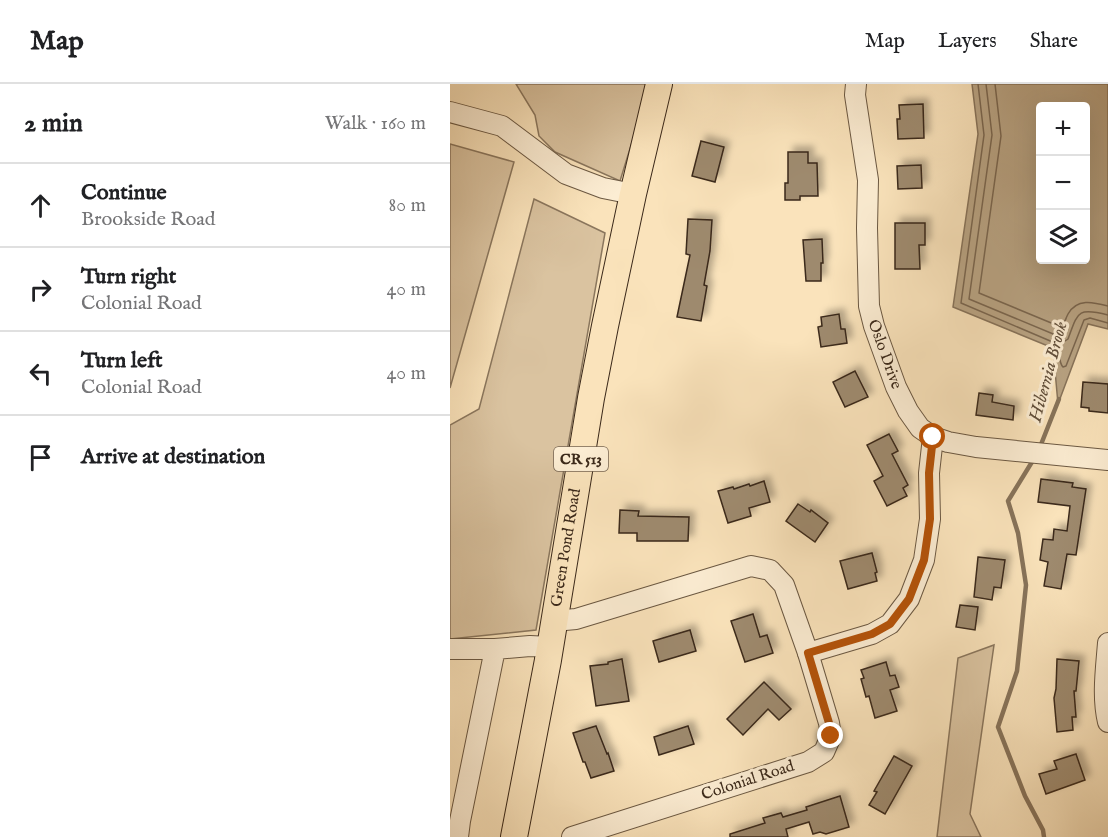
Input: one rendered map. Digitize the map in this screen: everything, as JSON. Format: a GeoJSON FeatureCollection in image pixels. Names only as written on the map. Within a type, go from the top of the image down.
{"type":"FeatureCollection","features":[{"type":"Feature","properties":{"kind":"main road","name":"Green Pond Road"},"geometry":{"type":"LineString","coordinates":[[514,837],[550,647],[591,398],[633,194],[659,84]]}},
{"type":"Feature","properties":{"kind":"street","name":"Oslo Drive"},"geometry":{"type":"LineString","coordinates":[[856,84],[855,95],[868,180],[869,306],[896,387],[920,428],[933,437]]}},
{"type":"Feature","properties":{"kind":"street"},"geometry":{"type":"LineString","coordinates":[[450,112],[502,126],[566,174],[603,188],[633,194]]}},
{"type":"Feature","properties":{"kind":"street"},"geometry":{"type":"LineString","coordinates":[[808,653],[872,634],[890,624],[909,599],[924,560],[930,519],[929,473],[933,437],[976,447],[1108,460]]}},
{"type":"Feature","properties":{"kind":"street","name":"Colonial Road"},"geometry":{"type":"LineString","coordinates":[[554,621],[576,619],[751,566],[770,570],[784,585],[808,653],[831,736],[824,752],[808,762],[572,837]]}},
{"type":"Feature","properties":{"kind":"street"},"geometry":{"type":"LineString","coordinates":[[1108,643],[1105,682],[1108,722]]}},
{"type":"Feature","properties":{"kind":"street"},"geometry":{"type":"LineString","coordinates":[[450,649],[550,647]]}},
{"type":"Feature","properties":{"kind":"street"},"geometry":{"type":"LineString","coordinates":[[458,837],[495,649]]}},
{"type":"Feature","properties":{"kind":"shaded area"},"geometry":{"type":"Polygon","coordinates":[[[516,84],[650,84],[620,181],[555,152],[539,136],[535,115],[516,84]]]}},
{"type":"Feature","properties":{"kind":"shaded area"},"geometry":{"type":"Polygon","coordinates":[[[450,144],[514,162],[450,388],[450,144]]]}},
{"type":"Feature","properties":{"kind":"shaded area"},"geometry":{"type":"Polygon","coordinates":[[[534,199],[605,233],[536,630],[450,639],[450,425],[479,409],[534,199]]]}},
{"type":"Feature","properties":{"kind":"shaded area"},"geometry":{"type":"Polygon","coordinates":[[[994,645],[970,814],[981,837],[937,837],[958,658],[994,645]]]}},
{"type":"Feature","properties":{"kind":"water"},"geometry":{"type":"Polygon","coordinates":[[[972,84],[1108,84],[1108,329],[1088,324],[1058,404],[1053,348],[953,307],[978,134],[972,84]]]}},
{"type":"Feature","properties":{"kind":"building"},"geometry":{"type":"Polygon","coordinates":[[[923,104],[924,138],[898,139],[899,105],[923,104]]]}},
{"type":"Feature","properties":{"kind":"building"},"geometry":{"type":"Polygon","coordinates":[[[701,141],[724,147],[715,182],[692,176],[701,141]]]}},
{"type":"Feature","properties":{"kind":"building"},"geometry":{"type":"Polygon","coordinates":[[[788,152],[808,152],[808,163],[817,163],[818,196],[800,196],[800,200],[785,200],[785,183],[788,183],[788,152]]]}},
{"type":"Feature","properties":{"kind":"building"},"geometry":{"type":"Polygon","coordinates":[[[921,165],[922,188],[898,189],[897,166],[921,165]]]}},
{"type":"Feature","properties":{"kind":"building"},"geometry":{"type":"Polygon","coordinates":[[[688,219],[712,220],[710,251],[704,285],[707,286],[701,321],[677,317],[690,255],[686,254],[688,219]]]}},
{"type":"Feature","properties":{"kind":"building"},"geometry":{"type":"Polygon","coordinates":[[[895,223],[925,223],[925,245],[919,245],[920,269],[895,269],[895,223]]]}},
{"type":"Feature","properties":{"kind":"building"},"geometry":{"type":"Polygon","coordinates":[[[822,239],[821,281],[806,281],[803,240],[822,239]]]}},
{"type":"Feature","properties":{"kind":"building"},"geometry":{"type":"Polygon","coordinates":[[[839,314],[841,329],[845,329],[847,343],[821,347],[818,327],[822,326],[821,317],[839,314]]]}},
{"type":"Feature","properties":{"kind":"building"},"geometry":{"type":"Polygon","coordinates":[[[855,371],[868,397],[845,407],[833,382],[855,371]]]}},
{"type":"Feature","properties":{"kind":"building"},"geometry":{"type":"Polygon","coordinates":[[[1083,382],[1108,384],[1108,413],[1089,411],[1089,408],[1081,407],[1083,382]]]}},
{"type":"Feature","properties":{"kind":"building"},"geometry":{"type":"Polygon","coordinates":[[[979,393],[993,395],[992,402],[1014,406],[1013,420],[976,415],[979,393]]]}},
{"type":"Feature","properties":{"kind":"building"},"geometry":{"type":"Polygon","coordinates":[[[889,434],[898,451],[892,454],[908,485],[903,488],[907,496],[887,506],[874,481],[883,476],[867,445],[889,434]]]}},
{"type":"Feature","properties":{"kind":"building"},"geometry":{"type":"Polygon","coordinates":[[[1041,479],[1073,483],[1072,487],[1086,489],[1076,555],[1067,554],[1061,589],[1044,586],[1048,562],[1040,560],[1043,539],[1053,540],[1054,529],[1067,531],[1070,506],[1038,502],[1041,479]]]}},
{"type":"Feature","properties":{"kind":"building"},"geometry":{"type":"Polygon","coordinates":[[[764,481],[770,502],[749,508],[751,516],[728,523],[718,491],[749,484],[750,486],[764,481]]]}},
{"type":"Feature","properties":{"kind":"building"},"geometry":{"type":"Polygon","coordinates":[[[798,504],[810,512],[811,510],[828,523],[815,542],[786,521],[798,504]]]}},
{"type":"Feature","properties":{"kind":"building"},"geometry":{"type":"Polygon","coordinates":[[[620,510],[639,511],[638,516],[689,517],[688,541],[637,541],[637,533],[619,533],[620,510]]]}},
{"type":"Feature","properties":{"kind":"building"},"geometry":{"type":"Polygon","coordinates":[[[872,553],[877,581],[848,589],[840,561],[872,553]]]}},
{"type":"Feature","properties":{"kind":"building"},"geometry":{"type":"Polygon","coordinates":[[[978,557],[1005,560],[1001,588],[994,587],[992,600],[974,597],[978,557]]]}},
{"type":"Feature","properties":{"kind":"building"},"geometry":{"type":"Polygon","coordinates":[[[960,605],[978,607],[975,630],[956,627],[960,605]]]}},
{"type":"Feature","properties":{"kind":"building"},"geometry":{"type":"Polygon","coordinates":[[[753,614],[760,637],[767,635],[773,653],[745,662],[731,621],[753,614]]]}},
{"type":"Feature","properties":{"kind":"building"},"geometry":{"type":"Polygon","coordinates":[[[690,630],[696,651],[659,662],[653,641],[690,630]]]}},
{"type":"Feature","properties":{"kind":"building"},"geometry":{"type":"Polygon","coordinates":[[[622,659],[629,701],[596,706],[590,666],[608,664],[608,662],[622,659]]]}},
{"type":"Feature","properties":{"kind":"building"},"geometry":{"type":"Polygon","coordinates":[[[1057,659],[1079,661],[1076,691],[1074,691],[1076,717],[1072,717],[1073,730],[1057,732],[1054,698],[1057,659]]]}},
{"type":"Feature","properties":{"kind":"building"},"geometry":{"type":"Polygon","coordinates":[[[886,662],[890,676],[895,675],[899,687],[890,690],[897,711],[875,718],[869,696],[866,697],[861,670],[886,662]]]}},
{"type":"Feature","properties":{"kind":"building"},"geometry":{"type":"Polygon","coordinates":[[[764,682],[791,709],[779,720],[768,709],[743,735],[727,719],[764,682]]]}},
{"type":"Feature","properties":{"kind":"building"},"geometry":{"type":"Polygon","coordinates":[[[596,726],[614,771],[591,778],[573,733],[596,726]]]}},
{"type":"Feature","properties":{"kind":"building"},"geometry":{"type":"Polygon","coordinates":[[[688,726],[694,744],[659,755],[654,737],[688,726]]]}},
{"type":"Feature","properties":{"kind":"building"},"geometry":{"type":"Polygon","coordinates":[[[1076,754],[1085,780],[1046,794],[1039,774],[1057,769],[1054,761],[1076,754]]]}},
{"type":"Feature","properties":{"kind":"building"},"geometry":{"type":"Polygon","coordinates":[[[894,756],[912,766],[885,814],[869,805],[877,792],[874,791],[894,756]]]}},
{"type":"Feature","properties":{"kind":"building"},"geometry":{"type":"Polygon","coordinates":[[[840,796],[849,827],[826,834],[820,832],[813,834],[809,822],[786,829],[788,837],[730,837],[730,834],[765,823],[763,818],[781,813],[783,817],[840,796]]]}},
{"type":"Feature","properties":{"kind":"waterway","name":"Hibernia Brook"},"geometry":{"type":"LineString","coordinates":[[1040,447],[1059,399]]}},
{"type":"Feature","properties":{"kind":"waterway","name":"Hibernia Brook"},"geometry":{"type":"LineString","coordinates":[[1035,457],[1008,501],[1018,533],[1026,585],[1017,671],[998,727],[1044,837]]}},
{"type":"Feature","properties":{"kind":"route"},"geometry":{"type":"LineString","coordinates":[[831,736],[808,653],[872,634],[890,624],[909,599],[924,560],[930,519],[929,473],[933,437]]}}]}
